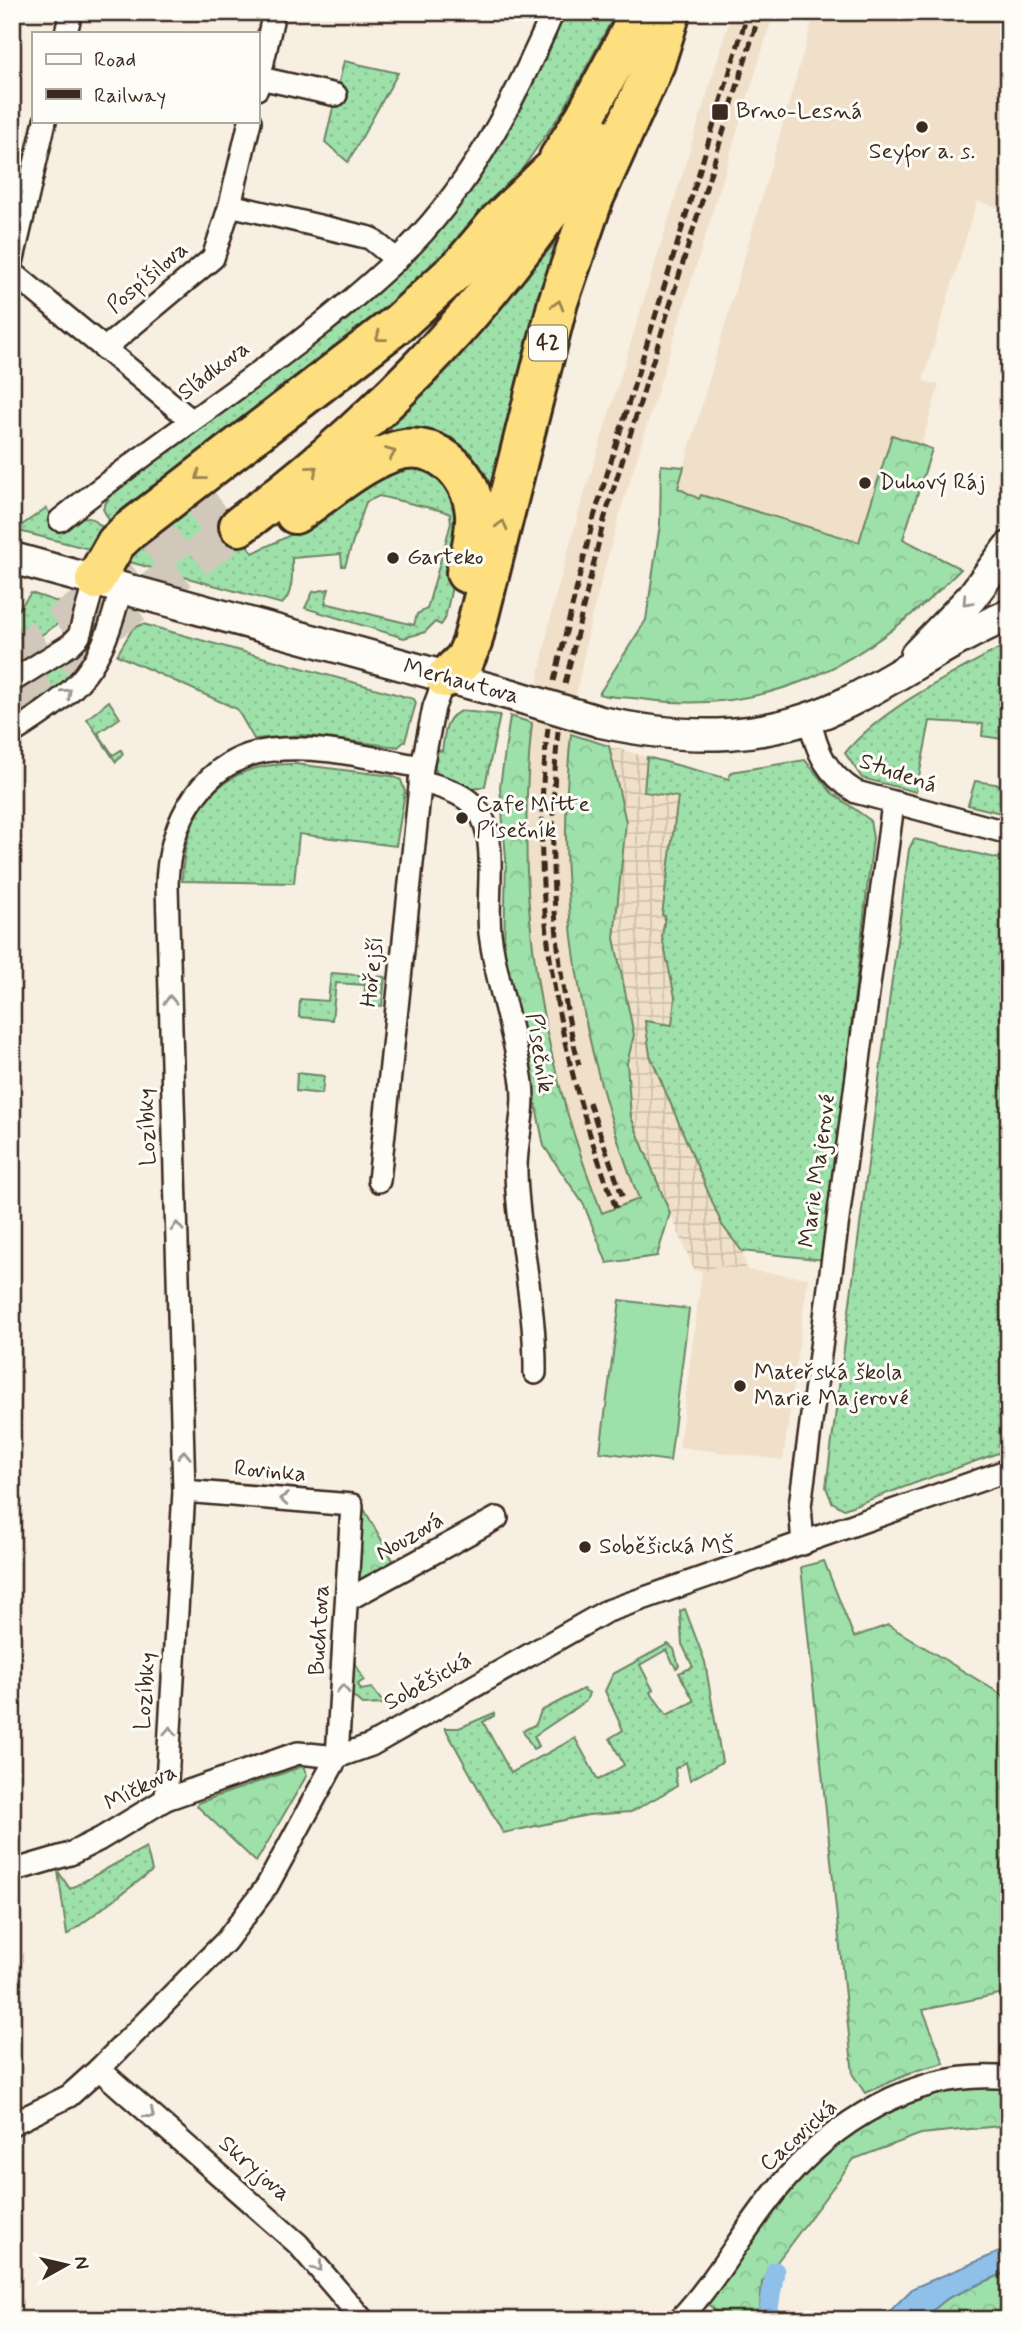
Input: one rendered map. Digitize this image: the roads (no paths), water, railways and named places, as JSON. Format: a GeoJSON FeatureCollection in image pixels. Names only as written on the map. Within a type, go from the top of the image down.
{"type":"FeatureCollection","features":[{"type":"Feature","properties":{"kind":"highway"},"geometry":{"type":"LineString","coordinates":[[237,523],[286,458],[387,369],[474,275],[551,171],[585,117],[641,12]]}},
{"type":"Feature","properties":{"kind":"highway","name":"42"},"geometry":{"type":"LineString","coordinates":[[237,523],[304,478],[350,438],[450,338],[493,289],[532,239],[607,126],[669,12]]}},
{"type":"Feature","properties":{"kind":"highway","name":"42"},"geometry":{"type":"LineString","coordinates":[[445,678],[466,659],[472,643],[558,302],[577,244],[654,63],[669,12]]}},
{"type":"Feature","properties":{"kind":"highway"},"geometry":{"type":"LineString","coordinates":[[108,584],[116,543],[400,322],[462,265],[499,221],[551,171]]}},
{"type":"Feature","properties":{"kind":"highway"},"geometry":{"type":"LineString","coordinates":[[237,523],[287,519],[390,452],[418,448],[446,459],[465,481],[475,514],[445,678]]}},
{"type":"Feature","properties":{"kind":"street"},"geometry":{"type":"LineString","coordinates":[[66,32],[71,12]]}},
{"type":"Feature","properties":{"kind":"street"},"geometry":{"type":"LineString","coordinates":[[259,79],[274,12]]}},
{"type":"Feature","properties":{"kind":"street","name":"Sládkova"},"geometry":{"type":"LineString","coordinates":[[60,520],[321,324],[397,260],[462,184],[520,89],[553,12]]}},
{"type":"Feature","properties":{"kind":"street"},"geometry":{"type":"LineString","coordinates":[[259,83],[336,95]]}},
{"type":"Feature","properties":{"kind":"street"},"geometry":{"type":"LineString","coordinates":[[12,263],[45,122]]}},
{"type":"Feature","properties":{"kind":"street","name":"Pospíšilova"},"geometry":{"type":"LineString","coordinates":[[104,349],[213,258],[230,205],[250,122]]}},
{"type":"Feature","properties":{"kind":"street"},"geometry":{"type":"LineString","coordinates":[[230,205],[370,238],[397,260]]}},
{"type":"Feature","properties":{"kind":"street"},"geometry":{"type":"LineString","coordinates":[[12,272],[191,421]]}},
{"type":"Feature","properties":{"kind":"street","name":"Merhautova"},"geometry":{"type":"LineString","coordinates":[[904,668],[971,598],[1009,547]]}},
{"type":"Feature","properties":{"kind":"street","name":"Merhautova"},"geometry":{"type":"LineString","coordinates":[[12,558],[512,695],[601,722],[655,733],[705,737],[738,734],[810,719],[851,700],[904,668],[1009,615]]}},
{"type":"Feature","properties":{"kind":"street"},"geometry":{"type":"LineString","coordinates":[[12,681],[70,645],[79,636],[108,584]]}},
{"type":"Feature","properties":{"kind":"street"},"geometry":{"type":"LineString","coordinates":[[12,733],[45,712],[85,676],[109,636],[108,584]]}},
{"type":"Feature","properties":{"kind":"street"},"geometry":{"type":"LineString","coordinates":[[421,774],[434,707],[445,678]]}},
{"type":"Feature","properties":{"kind":"street","name":"Studená"},"geometry":{"type":"LineString","coordinates":[[810,719],[814,742],[822,761],[838,781],[856,792],[1009,833]]}},
{"type":"Feature","properties":{"kind":"street","name":"Lozíbky"},"geometry":{"type":"LineString","coordinates":[[166,1799],[184,1491],[167,886],[174,832],[188,803],[212,776],[228,765],[262,751],[299,749],[421,774]]}},
{"type":"Feature","properties":{"kind":"street","name":"Hořejší"},"geometry":{"type":"LineString","coordinates":[[379,1181],[421,774]]}},
{"type":"Feature","properties":{"kind":"street","name":"Písečník"},"geometry":{"type":"LineString","coordinates":[[421,774],[473,805],[482,816],[488,835],[492,947],[523,1093],[516,1172],[525,1269],[534,1312],[535,1373]]}},
{"type":"Feature","properties":{"kind":"street","name":"Marie Majerové"},"geometry":{"type":"LineString","coordinates":[[803,1544],[800,1506],[893,804]]}},
{"type":"Feature","properties":{"kind":"street","name":"Soběšická"},"geometry":{"type":"LineString","coordinates":[[337,1756],[371,1745],[605,1612],[1009,1470]]}},
{"type":"Feature","properties":{"kind":"street","name":"Rovinka"},"geometry":{"type":"LineString","coordinates":[[184,1491],[352,1505]]}},
{"type":"Feature","properties":{"kind":"street","name":"Buchtova"},"geometry":{"type":"LineString","coordinates":[[337,1756],[352,1505]]}},
{"type":"Feature","properties":{"kind":"street","name":"Nouzová"},"geometry":{"type":"LineString","coordinates":[[347,1600],[497,1518]]}},
{"type":"Feature","properties":{"kind":"street","name":"Míčkova"},"geometry":{"type":"LineString","coordinates":[[12,1871],[80,1849],[166,1799],[298,1753],[337,1756]]}},
{"type":"Feature","properties":{"kind":"street"},"geometry":{"type":"LineString","coordinates":[[12,2123],[69,2096],[226,1941],[267,1886],[337,1756]]}},
{"type":"Feature","properties":{"kind":"street","name":"Skryjova"},"geometry":{"type":"LineString","coordinates":[[99,2069],[298,2244],[363,2320]]}},
{"type":"Feature","properties":{"kind":"street","name":"Cacovická"},"geometry":{"type":"LineString","coordinates":[[679,2320],[698,2299],[781,2184],[798,2165],[852,2121],[891,2097],[920,2086],[957,2079],[1009,2078]]}},
{"type":"Feature","properties":{"kind":"water"},"geometry":{"type":"Polygon","coordinates":[[[1009,2248],[1009,2271],[948,2298],[921,2320],[881,2320],[913,2288],[1009,2248]]]}},
{"type":"Feature","properties":{"kind":"waterway"},"geometry":{"type":"LineString","coordinates":[[767,2320],[775,2271]]}},
{"type":"Feature","properties":{"kind":"tunnel"},"geometry":{"type":"LineString","coordinates":[[12,659],[224,505]]}},
{"type":"Feature","properties":{"kind":"tunnel"},"geometry":{"type":"LineString","coordinates":[[12,695],[239,526]]}},
{"type":"Feature","properties":{"kind":"railway"},"geometry":{"type":"LineString","coordinates":[[554,681],[594,517],[748,12]]}},
{"type":"Feature","properties":{"kind":"railway"},"geometry":{"type":"LineString","coordinates":[[565,684],[604,520],[760,12]]}},
{"type":"Feature","properties":{"kind":"railway"},"geometry":{"type":"LineString","coordinates":[[548,728],[542,851],[552,972],[577,1091],[616,1208]]}},
{"type":"Feature","properties":{"kind":"railway"},"geometry":{"type":"LineString","coordinates":[[558,731],[553,815],[554,899],[562,982],[579,1065]]}},
{"type":"Feature","properties":{"kind":"railway"},"geometry":{"type":"LineString","coordinates":[[589,1102],[624,1201]]}},
{"type":"Feature","properties":{"kind":"place","name":"Brno-Lesná"},"geometry":{"type":"Point","coordinates":[720,112]}},
{"type":"Feature","properties":{"kind":"place","name":"Seyfor a. s."},"geometry":{"type":"Point","coordinates":[922,127]}},
{"type":"Feature","properties":{"kind":"place","name":"Duhový Ráj"},"geometry":{"type":"Point","coordinates":[865,483]}},
{"type":"Feature","properties":{"kind":"place","name":"Garteko"},"geometry":{"type":"Point","coordinates":[393,558]}},
{"type":"Feature","properties":{"kind":"place","name":"Cafe Mitte Písečník"},"geometry":{"type":"Point","coordinates":[462,818]}},
{"type":"Feature","properties":{"kind":"place","name":"Mateřská škola Marie Majerové"},"geometry":{"type":"Point","coordinates":[740,1386]}},
{"type":"Feature","properties":{"kind":"place","name":"Soběšická MŠ"},"geometry":{"type":"Point","coordinates":[585,1547]}}]}
